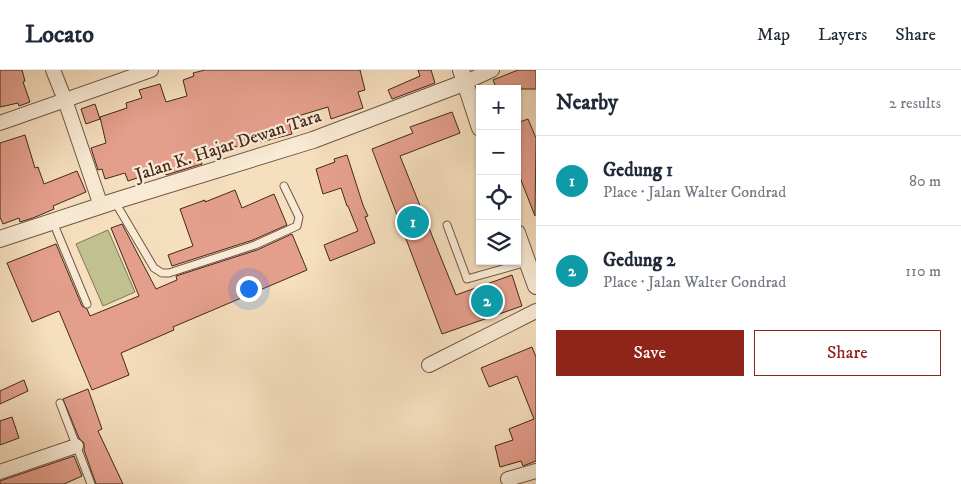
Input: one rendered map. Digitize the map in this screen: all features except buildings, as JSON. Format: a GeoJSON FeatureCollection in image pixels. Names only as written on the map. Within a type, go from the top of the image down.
{"type":"FeatureCollection","features":[{"type":"Feature","properties":{"kind":"street"},"geometry":{"type":"LineString","coordinates":[[54,70],[108,204]]}},
{"type":"Feature","properties":{"kind":"street"},"geometry":{"type":"LineString","coordinates":[[0,123],[151,70]]}},
{"type":"Feature","properties":{"kind":"street"},"geometry":{"type":"LineString","coordinates":[[476,117],[464,76],[492,70]]}},
{"type":"Feature","properties":{"kind":"street","name":"Jalan K. Hajar Dewan Tara"},"geometry":{"type":"LineString","coordinates":[[0,239],[313,140],[464,76]]}},
{"type":"Feature","properties":{"kind":"street"},"geometry":{"type":"LineString","coordinates":[[521,245],[536,286]]}},
{"type":"Feature","properties":{"kind":"street"},"geometry":{"type":"LineString","coordinates":[[429,365],[536,311]]}},
{"type":"Feature","properties":{"kind":"street"},"geometry":{"type":"LineString","coordinates":[[0,472],[76,446]]}},
{"type":"Feature","properties":{"kind":"street"},"geometry":{"type":"LineString","coordinates":[[508,479],[536,471]]}},
{"type":"Feature","properties":{"kind":"lane"},"geometry":{"type":"LineString","coordinates":[[108,204],[154,268],[162,273],[169,273],[255,245],[297,226],[299,217],[284,186]]}},
{"type":"Feature","properties":{"kind":"lane"},"geometry":{"type":"LineString","coordinates":[[53,222],[87,304]]}},
{"type":"Feature","properties":{"kind":"lane"},"geometry":{"type":"LineString","coordinates":[[447,225],[466,279],[527,262]]}},
{"type":"Feature","properties":{"kind":"lane"},"geometry":{"type":"LineString","coordinates":[[60,403],[91,484]]}},
{"type":"Feature","properties":{"kind":"green space"},"geometry":{"type":"Polygon","coordinates":[[[108,230],[135,292],[103,306],[76,244],[108,230]]]}},
{"type":"Feature","properties":{"kind":"place","name":"Gedung 1"},"geometry":{"type":"Point","coordinates":[413,222]}},
{"type":"Feature","properties":{"kind":"place","name":"Gedung 2"},"geometry":{"type":"Point","coordinates":[487,301]}}]}
